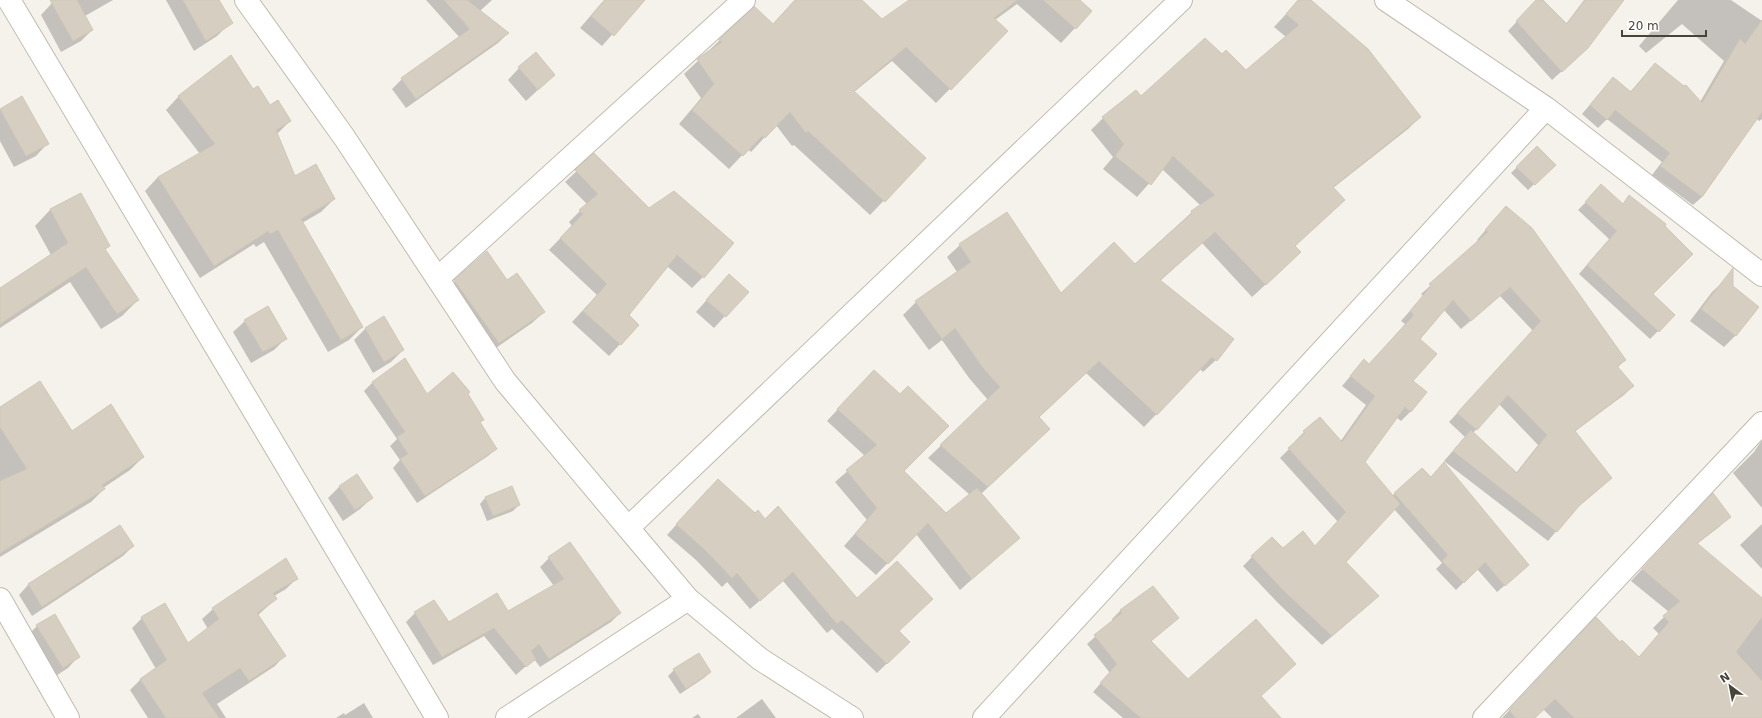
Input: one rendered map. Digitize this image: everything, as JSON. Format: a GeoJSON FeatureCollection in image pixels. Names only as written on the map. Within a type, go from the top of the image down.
{"type":"FeatureCollection","features":[{"type":"Feature","properties":{"kind":"street"},"geometry":{"type":"LineString","coordinates":[[9,0],[437,718]]}},
{"type":"Feature","properties":{"kind":"street"},"geometry":{"type":"LineString","coordinates":[[246,0],[344,137],[505,381],[628,528],[688,599],[760,659],[852,718]]}},
{"type":"Feature","properties":{"kind":"street"},"geometry":{"type":"LineString","coordinates":[[438,278],[744,0]]}},
{"type":"Feature","properties":{"kind":"street"},"geometry":{"type":"LineString","coordinates":[[628,528],[1181,0]]}},
{"type":"Feature","properties":{"kind":"street"},"geometry":{"type":"LineString","coordinates":[[1386,0],[1546,108],[1762,274]]}},
{"type":"Feature","properties":{"kind":"street"},"geometry":{"type":"LineString","coordinates":[[984,718],[1546,108]]}},
{"type":"Feature","properties":{"kind":"street"},"geometry":{"type":"LineString","coordinates":[[1484,718],[1762,423]]}},
{"type":"Feature","properties":{"kind":"street"},"geometry":{"type":"LineString","coordinates":[[0,599],[68,718]]}},
{"type":"Feature","properties":{"kind":"street"},"geometry":{"type":"LineString","coordinates":[[507,718],[688,599]]}},
{"type":"Feature","properties":{"kind":"building"},"geometry":{"type":"Polygon","coordinates":[[[50,0],[77,0],[93,30],[73,41],[50,0]]]}},
{"type":"Feature","properties":{"kind":"building"},"geometry":{"type":"Polygon","coordinates":[[[183,0],[219,0],[233,23],[206,41],[183,0]]]}},
{"type":"Feature","properties":{"kind":"building"},"geometry":{"type":"Polygon","coordinates":[[[444,0],[467,0],[509,33],[416,99],[401,78],[470,29],[444,0]]]}},
{"type":"Feature","properties":{"kind":"building"},"geometry":{"type":"Polygon","coordinates":[[[605,0],[645,0],[614,36],[591,16],[605,0]]]}},
{"type":"Feature","properties":{"kind":"building"},"geometry":{"type":"Polygon","coordinates":[[[795,0],[862,0],[882,19],[909,0],[1017,0],[994,18],[1008,31],[951,90],[906,47],[854,91],[926,158],[885,202],[808,131],[806,133],[790,112],[765,138],[762,136],[743,156],[692,110],[714,84],[697,59],[722,42],[719,40],[754,6],[773,24],[795,0]]]}},
{"type":"Feature","properties":{"kind":"building"},"geometry":{"type":"Polygon","coordinates":[[[1043,0],[1080,0],[1092,11],[1076,29],[1043,0]]]}},
{"type":"Feature","properties":{"kind":"building"},"geometry":{"type":"Polygon","coordinates":[[[1298,0],[1311,0],[1368,49],[1421,117],[1333,187],[1345,200],[1295,246],[1301,252],[1266,285],[1215,232],[1160,280],[1234,339],[1217,361],[1212,357],[1157,415],[1099,361],[1039,417],[1050,429],[988,487],[940,445],[1000,387],[983,368],[955,328],[942,339],[915,301],[971,262],[959,244],[1007,212],[1061,293],[1114,242],[1135,264],[1192,213],[1191,211],[1215,195],[1173,156],[1151,185],[1115,156],[1124,144],[1102,117],[1136,90],[1141,96],[1205,38],[1222,54],[1226,50],[1246,70],[1299,25],[1286,14],[1298,0]]]}},
{"type":"Feature","properties":{"kind":"building"},"geometry":{"type":"Polygon","coordinates":[[[1536,0],[1543,0],[1567,24],[1585,0],[1624,0],[1588,48],[1562,72],[1516,21],[1536,0]]]}},
{"type":"Feature","properties":{"kind":"building"},"geometry":{"type":"Polygon","coordinates":[[[1762,20],[1762,112],[1702,197],[1660,166],[1670,153],[1615,110],[1607,120],[1590,105],[1613,77],[1631,92],[1655,63],[1684,86],[1686,85],[1702,103],[1740,39],[1745,44],[1762,20]]]}},
{"type":"Feature","properties":{"kind":"building"},"geometry":{"type":"Polygon","coordinates":[[[536,52],[555,75],[538,90],[518,67],[536,52]]]}},
{"type":"Feature","properties":{"kind":"building"},"geometry":{"type":"Polygon","coordinates":[[[231,55],[253,89],[258,86],[270,105],[278,100],[291,121],[276,130],[295,176],[316,164],[335,199],[301,219],[363,327],[341,340],[278,230],[270,234],[268,231],[214,266],[158,177],[215,144],[178,96],[231,55]]]}},
{"type":"Feature","properties":{"kind":"building"},"geometry":{"type":"Polygon","coordinates":[[[22,96],[49,144],[26,156],[0,109],[22,96]]]}},
{"type":"Feature","properties":{"kind":"building"},"geometry":{"type":"Polygon","coordinates":[[[1537,146],[1556,165],[1535,185],[1516,167],[1537,146]]]}},
{"type":"Feature","properties":{"kind":"building"},"geometry":{"type":"Polygon","coordinates":[[[594,153],[649,208],[674,191],[734,243],[704,278],[677,255],[629,315],[639,325],[621,345],[583,311],[607,284],[560,238],[583,214],[579,210],[598,194],[575,170],[594,153]]]}},
{"type":"Feature","properties":{"kind":"building"},"geometry":{"type":"Polygon","coordinates":[[[1601,184],[1623,204],[1629,195],[1666,224],[1665,226],[1693,254],[1653,294],[1675,315],[1659,332],[1587,265],[1617,231],[1585,202],[1601,184]]]}},
{"type":"Feature","properties":{"kind":"building"},"geometry":{"type":"Polygon","coordinates":[[[81,193],[110,246],[105,249],[139,300],[117,314],[86,267],[0,324],[0,288],[68,243],[50,209],[81,193]]]}},
{"type":"Feature","properties":{"kind":"building"},"geometry":{"type":"Polygon","coordinates":[[[1506,206],[1532,228],[1626,360],[1617,366],[1634,386],[1575,431],[1612,478],[1579,506],[1557,532],[1453,451],[1471,430],[1517,473],[1547,435],[1508,395],[1477,430],[1457,413],[1541,321],[1510,287],[1471,321],[1453,300],[1420,339],[1437,354],[1413,381],[1427,392],[1411,412],[1405,407],[1365,462],[1400,504],[1346,562],[1379,596],[1332,636],[1286,593],[1251,556],[1272,537],[1283,548],[1303,531],[1315,546],[1346,512],[1288,448],[1305,433],[1303,431],[1320,417],[1342,442],[1375,396],[1350,376],[1364,359],[1369,364],[1414,315],[1410,311],[1431,286],[1429,284],[1488,232],[1485,230],[1506,206]]]}},
{"type":"Feature","properties":{"kind":"building"},"geometry":{"type":"Polygon","coordinates":[[[487,251],[507,280],[517,273],[545,312],[499,343],[454,280],[487,251]]]}},
{"type":"Feature","properties":{"kind":"building"},"geometry":{"type":"Polygon","coordinates":[[[1733,268],[1733,286],[1759,307],[1736,336],[1701,309],[1733,268]]]}},
{"type":"Feature","properties":{"kind":"building"},"geometry":{"type":"Polygon","coordinates":[[[729,274],[749,292],[726,317],[706,300],[729,274]]]}},
{"type":"Feature","properties":{"kind":"building"},"geometry":{"type":"Polygon","coordinates":[[[268,306],[287,339],[263,352],[244,320],[268,306]]]}},
{"type":"Feature","properties":{"kind":"building"},"geometry":{"type":"Polygon","coordinates":[[[384,316],[404,350],[384,362],[365,328],[384,316]]]}},
{"type":"Feature","properties":{"kind":"building"},"geometry":{"type":"Polygon","coordinates":[[[405,358],[427,394],[453,372],[470,392],[468,394],[484,420],[480,422],[497,449],[425,496],[400,459],[408,454],[397,437],[405,432],[372,382],[405,358]]]}},
{"type":"Feature","properties":{"kind":"building"},"geometry":{"type":"Polygon","coordinates":[[[874,370],[900,394],[908,386],[949,426],[904,471],[946,513],[977,488],[1020,538],[972,579],[928,523],[888,564],[855,534],[877,508],[846,470],[877,445],[837,409],[874,370]]]}},
{"type":"Feature","properties":{"kind":"building"},"geometry":{"type":"Polygon","coordinates":[[[40,381],[72,431],[111,404],[144,457],[102,485],[105,489],[0,553],[0,481],[27,469],[0,427],[0,407],[40,381]]]}},
{"type":"Feature","properties":{"kind":"building"},"geometry":{"type":"Polygon","coordinates":[[[1444,462],[1529,565],[1505,586],[1485,562],[1464,583],[1442,561],[1448,555],[1394,493],[1422,468],[1431,477],[1444,462]]]}},
{"type":"Feature","properties":{"kind":"building"},"geometry":{"type":"Polygon","coordinates":[[[357,474],[373,498],[355,510],[339,486],[357,474]]]}},
{"type":"Feature","properties":{"kind":"building"},"geometry":{"type":"Polygon","coordinates":[[[718,479],[755,513],[758,510],[765,519],[778,506],[857,598],[897,561],[933,599],[899,631],[910,642],[887,664],[842,620],[837,624],[793,572],[760,601],[737,573],[732,578],[705,550],[676,524],[718,479]]]}},
{"type":"Feature","properties":{"kind":"building"},"geometry":{"type":"Polygon","coordinates":[[[512,486],[520,505],[493,516],[485,497],[512,486]]]}},
{"type":"Feature","properties":{"kind":"building"},"geometry":{"type":"Polygon","coordinates":[[[1713,493],[1731,517],[1697,543],[1762,598],[1762,617],[1736,652],[1762,681],[1762,718],[1574,718],[1555,699],[1535,718],[1516,718],[1509,710],[1596,617],[1620,642],[1622,640],[1639,657],[1669,622],[1663,616],[1680,601],[1642,569],[1713,493]]]}},
{"type":"Feature","properties":{"kind":"building"},"geometry":{"type":"Polygon","coordinates":[[[120,525],[134,546],[42,607],[28,584],[120,525]]]}},
{"type":"Feature","properties":{"kind":"building"},"geometry":{"type":"Polygon","coordinates":[[[570,542],[621,613],[549,659],[539,644],[531,651],[536,659],[526,667],[494,628],[442,657],[414,612],[434,600],[449,622],[497,593],[508,611],[564,579],[548,557],[570,542]]]}},
{"type":"Feature","properties":{"kind":"building"},"geometry":{"type":"Polygon","coordinates":[[[286,558],[298,579],[273,593],[277,599],[257,613],[286,656],[249,681],[240,668],[202,693],[219,718],[166,718],[140,679],[167,660],[141,617],[165,603],[188,643],[219,619],[212,608],[286,558]]]}},
{"type":"Feature","properties":{"kind":"building"},"geometry":{"type":"Polygon","coordinates":[[[1153,586],[1179,618],[1151,641],[1188,679],[1256,619],[1296,664],[1261,696],[1281,718],[1141,718],[1100,683],[1117,664],[1094,635],[1122,613],[1120,610],[1153,586]]]}},
{"type":"Feature","properties":{"kind":"building"},"geometry":{"type":"Polygon","coordinates":[[[55,614],[80,657],[63,668],[36,625],[55,614]]]}},
{"type":"Feature","properties":{"kind":"building"},"geometry":{"type":"Polygon","coordinates":[[[699,653],[711,672],[686,689],[673,669],[699,653]]]}}]}
